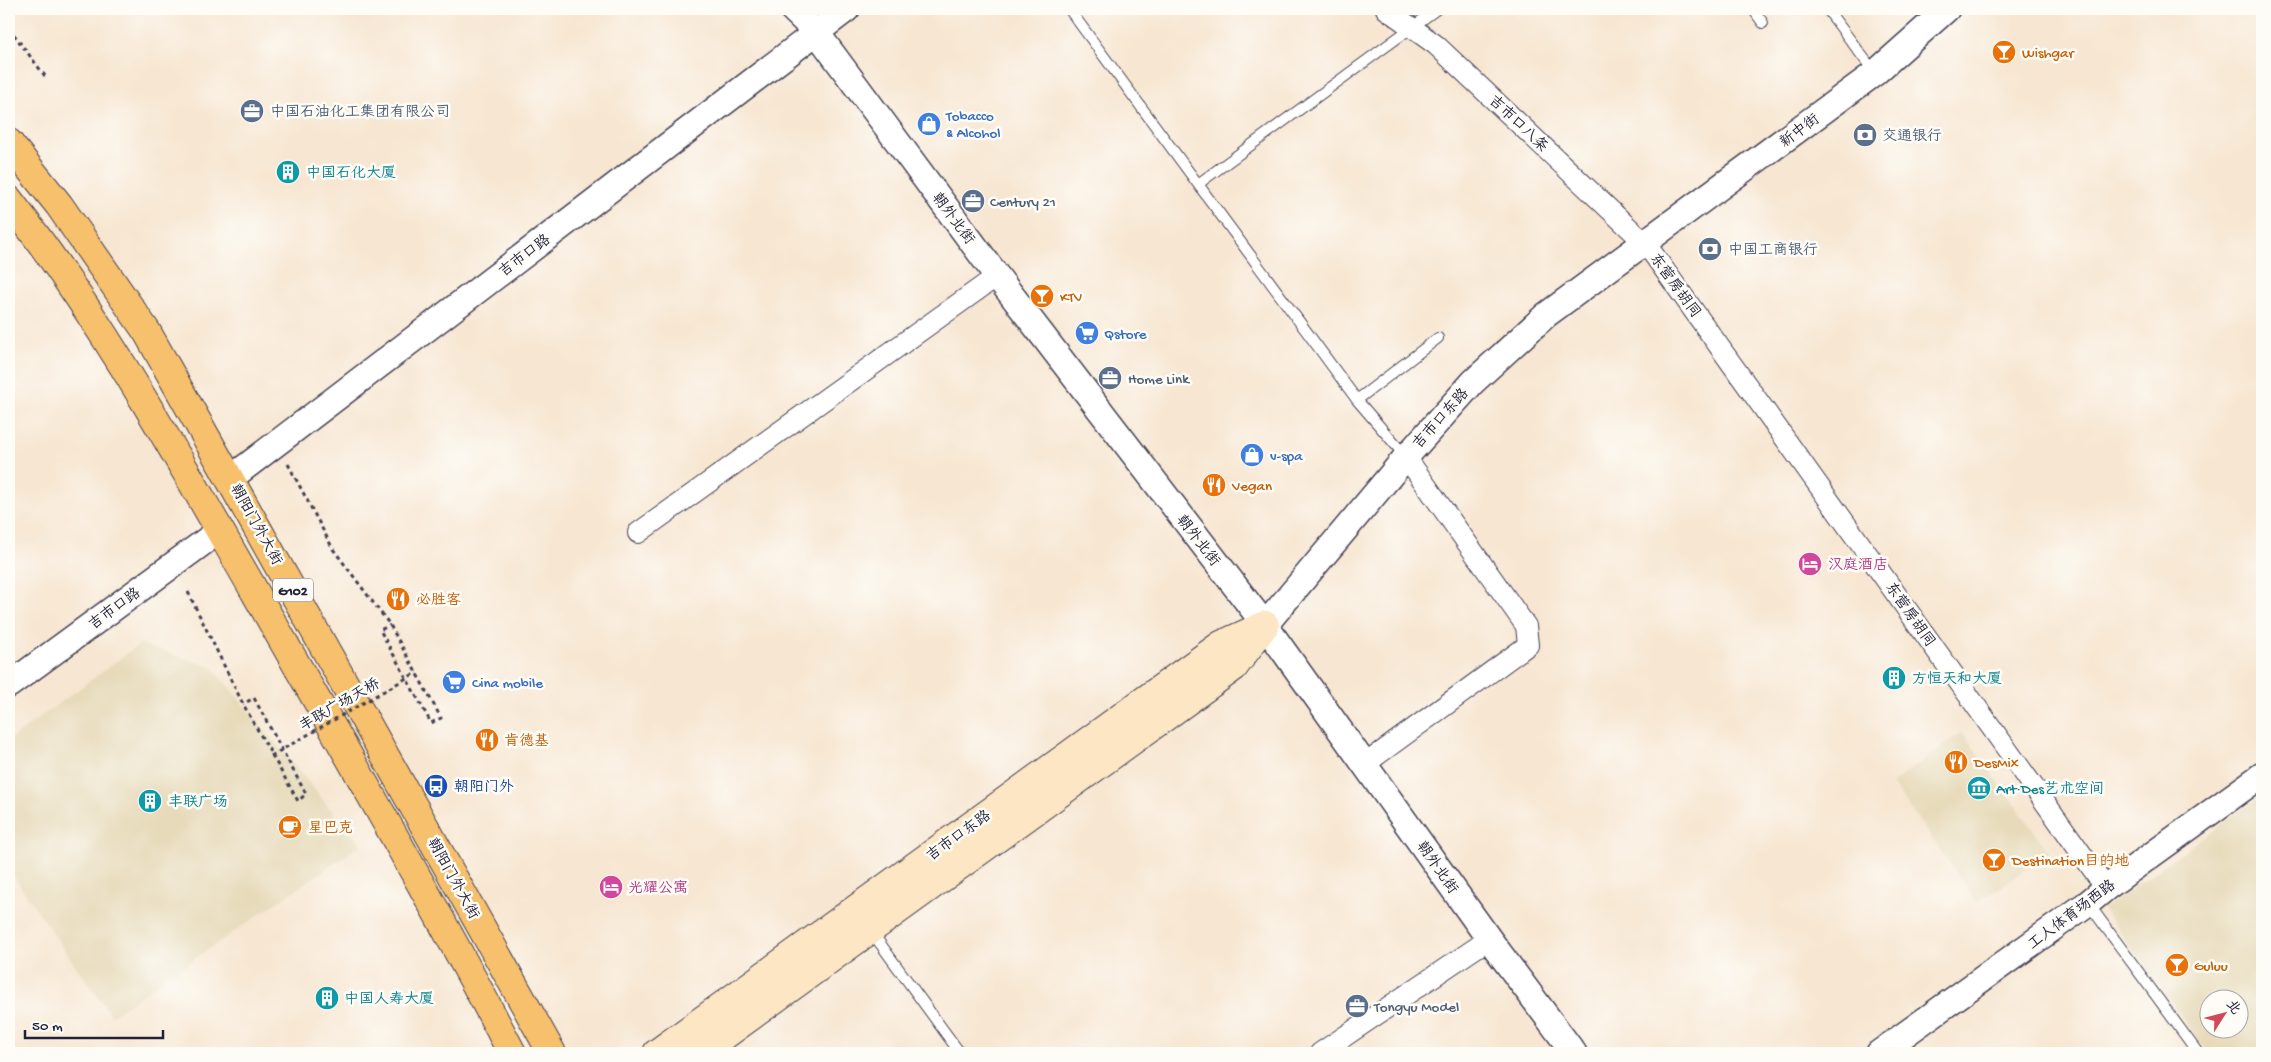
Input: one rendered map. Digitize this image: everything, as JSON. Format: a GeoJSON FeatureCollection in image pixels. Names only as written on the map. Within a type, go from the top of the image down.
{"type":"FeatureCollection","features":[{"type":"Feature","properties":{"kind":"highway","name":"朝阳门外大街"},"geometry":{"type":"LineString","coordinates":[[9,143],[59,204],[147,332],[552,1053]]}},
{"type":"Feature","properties":{"kind":"highway","name":"G102"},"geometry":{"type":"LineString","coordinates":[[9,200],[33,230],[118,356],[371,794],[512,1053]]}},
{"type":"Feature","properties":{"kind":"main road","name":"吉市口东路"},"geometry":{"type":"LineString","coordinates":[[700,1053],[1234,668],[1265,625]]}},
{"type":"Feature","properties":{"kind":"main road","name":"吉市口东路"},"geometry":{"type":"LineString","coordinates":[[657,1053],[1221,645],[1265,625]]}},
{"type":"Feature","properties":{"kind":"street","name":"朝外北街"},"geometry":{"type":"LineString","coordinates":[[792,9],[816,33],[997,276],[1265,625],[1489,939],[1574,1053]]}},
{"type":"Feature","properties":{"kind":"street","name":"朝外北街"},"geometry":{"type":"LineString","coordinates":[[806,9],[816,33]]}},
{"type":"Feature","properties":{"kind":"street","name":"吉市口路"},"geometry":{"type":"LineString","coordinates":[[230,478],[847,9]]}},
{"type":"Feature","properties":{"kind":"street","name":"吉市口八条"},"geometry":{"type":"LineString","coordinates":[[1386,9],[1436,45],[1646,244]]}},
{"type":"Feature","properties":{"kind":"street","name":"新中街"},"geometry":{"type":"LineString","coordinates":[[1646,244],[1875,73],[1947,9]]}},
{"type":"Feature","properties":{"kind":"street","name":"吉市口东路"},"geometry":{"type":"LineString","coordinates":[[1265,625],[1406,457],[1473,382],[1546,316],[1646,244]]}},
{"type":"Feature","properties":{"kind":"street","name":"东营房胡同"},"geometry":{"type":"LineString","coordinates":[[1646,244],[2097,896]]}},
{"type":"Feature","properties":{"kind":"street"},"geometry":{"type":"LineString","coordinates":[[638,533],[997,276]]}},
{"type":"Feature","properties":{"kind":"street"},"geometry":{"type":"LineString","coordinates":[[1365,764],[1528,645],[1526,626],[1406,457]]}},
{"type":"Feature","properties":{"kind":"street","name":"吉市口路"},"geometry":{"type":"LineString","coordinates":[[9,684],[219,531]]}},
{"type":"Feature","properties":{"kind":"street","name":"工人体育场西路"},"geometry":{"type":"LineString","coordinates":[[1879,1053],[2262,774]]}},
{"type":"Feature","properties":{"kind":"street"},"geometry":{"type":"LineString","coordinates":[[1320,1053],[1489,939]]}},
{"type":"Feature","properties":{"kind":"lane"},"geometry":{"type":"LineString","coordinates":[[1069,9],[1357,400],[1406,457]]}},
{"type":"Feature","properties":{"kind":"lane"},"geometry":{"type":"LineString","coordinates":[[1198,184],[1437,9]]}},
{"type":"Feature","properties":{"kind":"lane"},"geometry":{"type":"LineString","coordinates":[[1753,9],[1763,23]]}},
{"type":"Feature","properties":{"kind":"lane"},"geometry":{"type":"LineString","coordinates":[[1827,9],[1875,73]]}},
{"type":"Feature","properties":{"kind":"lane"},"geometry":{"type":"LineString","coordinates":[[1357,400],[1438,338]]}},
{"type":"Feature","properties":{"kind":"lane"},"geometry":{"type":"LineString","coordinates":[[2097,896],[2198,1053]]}},
{"type":"Feature","properties":{"kind":"lane"},"geometry":{"type":"LineString","coordinates":[[870,931],[960,1053]]}},
{"type":"Feature","properties":{"kind":"path"},"geometry":{"type":"LineString","coordinates":[[9,28],[45,76]]}},
{"type":"Feature","properties":{"kind":"path"},"geometry":{"type":"LineString","coordinates":[[288,464],[333,549],[390,625],[417,672],[441,718],[431,723],[380,630],[390,625]]}},
{"type":"Feature","properties":{"kind":"path"},"geometry":{"type":"LineString","coordinates":[[188,592],[243,704],[298,801],[306,794],[254,698],[243,704]]}},
{"type":"Feature","properties":{"kind":"path","name":"丰联广场天桥"},"geometry":{"type":"LineString","coordinates":[[271,756],[417,672]]}},
{"type":"Feature","properties":{"kind":"shaded area","name":"丰联广场"},"geometry":{"type":"Polygon","coordinates":[[[140,644],[212,667],[361,845],[111,1016],[9,870],[9,740],[140,644]]]}},
{"type":"Feature","properties":{"kind":"shaded area"},"geometry":{"type":"Polygon","coordinates":[[[1962,732],[2049,852],[1978,903],[1892,783],[1962,732]]]}},
{"type":"Feature","properties":{"kind":"shaded area"},"geometry":{"type":"Polygon","coordinates":[[[2262,795],[2262,1053],[2208,1053],[2199,1040],[2248,1040],[2248,990],[2198,990],[2198,1039],[2103,909],[2262,795]]]}},
{"type":"Feature","properties":{"kind":"place","name":"Wishgar"},"geometry":{"type":"Point","coordinates":[2004,52]}},
{"type":"Feature","properties":{"kind":"place","name":"中国石油化工集团有限公司"},"geometry":{"type":"Point","coordinates":[252,111]}},
{"type":"Feature","properties":{"kind":"place","name":"Tobacco & Alcohol"},"geometry":{"type":"Point","coordinates":[929,124]}},
{"type":"Feature","properties":{"kind":"place","name":"交通银行"},"geometry":{"type":"Point","coordinates":[1865,135]}},
{"type":"Feature","properties":{"kind":"place","name":"中国石化大厦"},"geometry":{"type":"Point","coordinates":[288,172]}},
{"type":"Feature","properties":{"kind":"place","name":"Century 21"},"geometry":{"type":"Point","coordinates":[973,201]}},
{"type":"Feature","properties":{"kind":"place","name":"中国工商银行"},"geometry":{"type":"Point","coordinates":[1710,249]}},
{"type":"Feature","properties":{"kind":"place","name":"KTV"},"geometry":{"type":"Point","coordinates":[1042,296]}},
{"type":"Feature","properties":{"kind":"place","name":"Qstore"},"geometry":{"type":"Point","coordinates":[1087,333]}},
{"type":"Feature","properties":{"kind":"place","name":"Home Link"},"geometry":{"type":"Point","coordinates":[1110,378]}},
{"type":"Feature","properties":{"kind":"place","name":"v-spa"},"geometry":{"type":"Point","coordinates":[1252,455]}},
{"type":"Feature","properties":{"kind":"place","name":"Vegan"},"geometry":{"type":"Point","coordinates":[1214,485]}},
{"type":"Feature","properties":{"kind":"place","name":"汉庭酒店"},"geometry":{"type":"Point","coordinates":[1810,564]}},
{"type":"Feature","properties":{"kind":"place","name":"必胜客"},"geometry":{"type":"Point","coordinates":[398,599]}},
{"type":"Feature","properties":{"kind":"place","name":"方恒天和大厦"},"geometry":{"type":"Point","coordinates":[1894,678]}},
{"type":"Feature","properties":{"kind":"place","name":"Cina mobile"},"geometry":{"type":"Point","coordinates":[454,682]}},
{"type":"Feature","properties":{"kind":"place","name":"肯德基"},"geometry":{"type":"Point","coordinates":[487,740]}},
{"type":"Feature","properties":{"kind":"place","name":"DesMix"},"geometry":{"type":"Point","coordinates":[1956,762]}},
{"type":"Feature","properties":{"kind":"place","name":"朝阳门外"},"geometry":{"type":"Point","coordinates":[436,786]}},
{"type":"Feature","properties":{"kind":"place","name":"Art·Des艺术空间"},"geometry":{"type":"Point","coordinates":[1979,788]}},
{"type":"Feature","properties":{"kind":"place","name":"丰联广场"},"geometry":{"type":"Point","coordinates":[150,801]}},
{"type":"Feature","properties":{"kind":"place","name":"星巴克"},"geometry":{"type":"Point","coordinates":[290,827]}},
{"type":"Feature","properties":{"kind":"place","name":"Destination目的地"},"geometry":{"type":"Point","coordinates":[1994,860]}},
{"type":"Feature","properties":{"kind":"place","name":"光耀公寓"},"geometry":{"type":"Point","coordinates":[611,887]}},
{"type":"Feature","properties":{"kind":"place","name":"Guluu"},"geometry":{"type":"Point","coordinates":[2177,965]}},
{"type":"Feature","properties":{"kind":"place","name":"中国人寿大厦"},"geometry":{"type":"Point","coordinates":[327,998]}},
{"type":"Feature","properties":{"kind":"place","name":"Tongyu Model"},"geometry":{"type":"Point","coordinates":[1357,1006]}}]}
